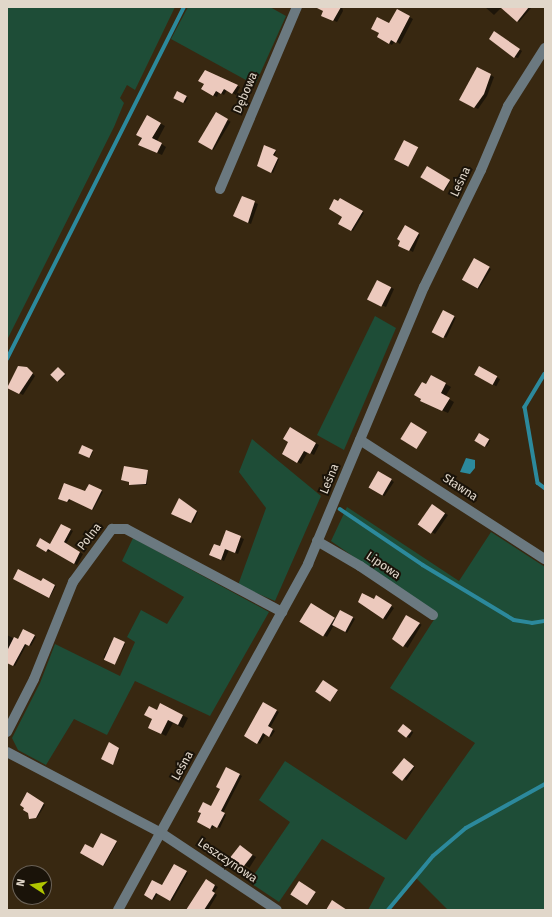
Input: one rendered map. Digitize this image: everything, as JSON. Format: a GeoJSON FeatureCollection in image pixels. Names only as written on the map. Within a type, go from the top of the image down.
{"type":"FeatureCollection","features":[{"type":"Feature","properties":{"kind":"street","name":"Dębowa"},"geometry":{"type":"LineString","coordinates":[[220,189],[297,7]]}},
{"type":"Feature","properties":{"kind":"street","name":"Leśna"},"geometry":{"type":"LineString","coordinates":[[118,910],[282,612],[317,541],[424,288],[481,170],[508,106],[545,48]]}},
{"type":"Feature","properties":{"kind":"street","name":"Sławna"},"geometry":{"type":"LineString","coordinates":[[360,440],[545,559]]}},
{"type":"Feature","properties":{"kind":"street","name":"Polna"},"geometry":{"type":"LineString","coordinates":[[7,732],[34,679],[73,582],[112,529],[126,530],[282,612]]}},
{"type":"Feature","properties":{"kind":"street","name":"Lipowa"},"geometry":{"type":"LineString","coordinates":[[317,541],[360,566],[433,615]]}},
{"type":"Feature","properties":{"kind":"street"},"geometry":{"type":"LineString","coordinates":[[7,752],[161,833]]}},
{"type":"Feature","properties":{"kind":"street","name":"Leszczynowa"},"geometry":{"type":"LineString","coordinates":[[161,833],[277,910]]}},
{"type":"Feature","properties":{"kind":"green space"},"geometry":{"type":"Polygon","coordinates":[[[7,7],[175,7],[135,90],[127,85],[120,98],[124,103],[114,127],[7,340],[7,7]]]}},
{"type":"Feature","properties":{"kind":"green space"},"geometry":{"type":"Polygon","coordinates":[[[188,7],[270,7],[286,16],[255,85],[171,39],[188,7]]]}},
{"type":"Feature","properties":{"kind":"green space"},"geometry":{"type":"Polygon","coordinates":[[[375,316],[396,328],[344,450],[317,435],[375,316]]]}},
{"type":"Feature","properties":{"kind":"green space"},"geometry":{"type":"Polygon","coordinates":[[[252,439],[321,496],[275,601],[238,585],[266,508],[239,472],[252,439]]]}},
{"type":"Feature","properties":{"kind":"green space"},"geometry":{"type":"Polygon","coordinates":[[[347,507],[459,581],[491,532],[545,567],[545,910],[448,910],[415,877],[387,910],[368,910],[385,878],[322,839],[279,902],[249,882],[290,822],[259,800],[285,761],[406,840],[475,743],[390,688],[437,615],[331,541],[347,507]]]}},
{"type":"Feature","properties":{"kind":"green space"},"geometry":{"type":"Polygon","coordinates":[[[133,538],[269,612],[210,716],[135,681],[107,735],[74,719],[46,765],[18,750],[12,738],[40,683],[55,644],[120,676],[135,642],[127,637],[141,610],[167,624],[184,597],[122,561],[133,538]]]}},
{"type":"Feature","properties":{"kind":"water"},"geometry":{"type":"Polygon","coordinates":[[[466,458],[475,460],[475,468],[470,474],[460,472],[466,458]]]}},
{"type":"Feature","properties":{"kind":"building"},"geometry":{"type":"Polygon","coordinates":[[[315,7],[341,7],[333,21],[321,16],[323,11],[315,7]]]}},
{"type":"Feature","properties":{"kind":"building"},"geometry":{"type":"Polygon","coordinates":[[[500,7],[529,7],[517,22],[500,7]]]}},
{"type":"Feature","properties":{"kind":"building"},"geometry":{"type":"Polygon","coordinates":[[[397,9],[410,16],[396,43],[391,40],[389,44],[377,37],[379,33],[371,29],[377,17],[389,23],[397,9]]]}},
{"type":"Feature","properties":{"kind":"building"},"geometry":{"type":"Polygon","coordinates":[[[494,31],[520,49],[514,58],[489,39],[494,31]]]}},
{"type":"Feature","properties":{"kind":"building"},"geometry":{"type":"Polygon","coordinates":[[[477,67],[491,74],[484,94],[474,108],[459,100],[477,67]]]}},
{"type":"Feature","properties":{"kind":"building"},"geometry":{"type":"Polygon","coordinates":[[[205,70],[238,85],[232,94],[224,89],[221,94],[216,91],[213,96],[201,89],[204,84],[198,81],[205,70]]]}},
{"type":"Feature","properties":{"kind":"building"},"geometry":{"type":"Polygon","coordinates":[[[177,91],[187,96],[183,103],[173,98],[177,91]]]}},
{"type":"Feature","properties":{"kind":"building"},"geometry":{"type":"Polygon","coordinates":[[[216,112],[228,119],[212,150],[198,142],[216,112]]]}},
{"type":"Feature","properties":{"kind":"building"},"geometry":{"type":"Polygon","coordinates":[[[147,115],[161,123],[152,138],[162,143],[157,153],[138,145],[142,138],[136,135],[147,115]]]}},
{"type":"Feature","properties":{"kind":"building"},"geometry":{"type":"Polygon","coordinates":[[[404,140],[418,147],[408,167],[394,160],[404,140]]]}},
{"type":"Feature","properties":{"kind":"building"},"geometry":{"type":"Polygon","coordinates":[[[264,145],[276,150],[273,155],[278,158],[271,173],[257,166],[264,145]]]}},
{"type":"Feature","properties":{"kind":"building"},"geometry":{"type":"Polygon","coordinates":[[[427,166],[450,180],[443,191],[420,177],[427,166]]]}},
{"type":"Feature","properties":{"kind":"building"},"geometry":{"type":"Polygon","coordinates":[[[242,196],[255,201],[248,223],[233,216],[242,196]]]}},
{"type":"Feature","properties":{"kind":"building"},"geometry":{"type":"Polygon","coordinates":[[[340,198],[363,211],[351,231],[338,224],[342,217],[329,209],[334,199],[338,201],[340,198]]]}},
{"type":"Feature","properties":{"kind":"building"},"geometry":{"type":"Polygon","coordinates":[[[405,225],[419,233],[409,251],[398,246],[400,241],[397,239],[405,225]]]}},
{"type":"Feature","properties":{"kind":"building"},"geometry":{"type":"Polygon","coordinates":[[[474,258],[490,267],[478,289],[462,280],[474,258]]]}},
{"type":"Feature","properties":{"kind":"building"},"geometry":{"type":"Polygon","coordinates":[[[377,280],[391,287],[381,307],[367,300],[377,280]]]}},
{"type":"Feature","properties":{"kind":"building"},"geometry":{"type":"Polygon","coordinates":[[[443,310],[455,316],[443,338],[432,332],[443,310]]]}},
{"type":"Feature","properties":{"kind":"building"},"geometry":{"type":"Polygon","coordinates":[[[18,366],[27,367],[33,373],[19,394],[7,388],[18,366]]]}},
{"type":"Feature","properties":{"kind":"building"},"geometry":{"type":"Polygon","coordinates":[[[479,366],[497,376],[493,385],[474,375],[479,366]]]}},
{"type":"Feature","properties":{"kind":"building"},"geometry":{"type":"Polygon","coordinates":[[[58,367],[65,374],[57,382],[50,375],[58,367]]]}},
{"type":"Feature","properties":{"kind":"building"},"geometry":{"type":"Polygon","coordinates":[[[431,375],[446,383],[441,393],[450,398],[442,411],[420,401],[421,399],[414,395],[422,382],[426,384],[431,375]]]}},
{"type":"Feature","properties":{"kind":"building"},"geometry":{"type":"Polygon","coordinates":[[[411,422],[427,432],[417,449],[400,439],[411,422]]]}},
{"type":"Feature","properties":{"kind":"building"},"geometry":{"type":"Polygon","coordinates":[[[290,427],[316,443],[310,454],[304,451],[297,463],[282,454],[288,442],[283,439],[290,427]]]}},
{"type":"Feature","properties":{"kind":"building"},"geometry":{"type":"Polygon","coordinates":[[[479,433],[489,439],[485,447],[474,441],[479,433]]]}},
{"type":"Feature","properties":{"kind":"building"},"geometry":{"type":"Polygon","coordinates":[[[82,445],[93,450],[89,458],[78,453],[82,445]]]}},
{"type":"Feature","properties":{"kind":"building"},"geometry":{"type":"Polygon","coordinates":[[[124,466],[148,470],[146,484],[129,485],[129,482],[121,480],[124,466]]]}},
{"type":"Feature","properties":{"kind":"building"},"geometry":{"type":"Polygon","coordinates":[[[378,471],[392,479],[382,495],[368,487],[378,471]]]}},
{"type":"Feature","properties":{"kind":"building"},"geometry":{"type":"Polygon","coordinates":[[[64,483],[85,491],[89,484],[102,490],[92,510],[69,499],[67,502],[58,499],[64,483]]]}},
{"type":"Feature","properties":{"kind":"building"},"geometry":{"type":"Polygon","coordinates":[[[179,498],[197,511],[191,523],[171,514],[179,498]]]}},
{"type":"Feature","properties":{"kind":"building"},"geometry":{"type":"Polygon","coordinates":[[[432,504],[445,513],[431,534],[418,524],[432,504]]]}},
{"type":"Feature","properties":{"kind":"building"},"geometry":{"type":"Polygon","coordinates":[[[61,524],[71,529],[64,542],[80,552],[74,564],[48,549],[46,552],[36,546],[40,538],[50,544],[61,524]]]}},
{"type":"Feature","properties":{"kind":"building"},"geometry":{"type":"Polygon","coordinates":[[[226,530],[241,536],[235,553],[225,549],[221,560],[209,555],[214,544],[220,546],[226,530]]]}},
{"type":"Feature","properties":{"kind":"building"},"geometry":{"type":"Polygon","coordinates":[[[18,569],[41,581],[43,578],[55,585],[49,598],[13,579],[18,569]]]}},
{"type":"Feature","properties":{"kind":"building"},"geometry":{"type":"Polygon","coordinates":[[[362,593],[374,599],[376,595],[392,605],[383,619],[358,602],[362,593]]]}},
{"type":"Feature","properties":{"kind":"building"},"geometry":{"type":"Polygon","coordinates":[[[311,603],[335,618],[323,636],[299,622],[311,603]]]}},
{"type":"Feature","properties":{"kind":"building"},"geometry":{"type":"Polygon","coordinates":[[[340,610],[353,617],[345,632],[332,625],[340,610]]]}},
{"type":"Feature","properties":{"kind":"building"},"geometry":{"type":"Polygon","coordinates":[[[406,615],[420,623],[403,647],[392,639],[406,615]]]}},
{"type":"Feature","properties":{"kind":"building"},"geometry":{"type":"Polygon","coordinates":[[[23,629],[35,635],[29,646],[25,644],[13,666],[7,663],[7,651],[14,637],[18,639],[23,629]]]}},
{"type":"Feature","properties":{"kind":"building"},"geometry":{"type":"Polygon","coordinates":[[[114,637],[125,642],[115,665],[104,660],[114,637]]]}},
{"type":"Feature","properties":{"kind":"building"},"geometry":{"type":"Polygon","coordinates":[[[323,680],[338,690],[330,702],[315,692],[323,680]]]}},
{"type":"Feature","properties":{"kind":"building"},"geometry":{"type":"Polygon","coordinates":[[[263,702],[277,710],[268,726],[273,729],[269,737],[263,733],[257,744],[244,736],[263,702]]]}},
{"type":"Feature","properties":{"kind":"building"},"geometry":{"type":"Polygon","coordinates":[[[160,703],[183,715],[178,725],[168,720],[161,734],[148,728],[152,719],[144,715],[149,706],[157,710],[160,703]]]}},
{"type":"Feature","properties":{"kind":"building"},"geometry":{"type":"Polygon","coordinates":[[[403,724],[412,731],[406,738],[397,731],[403,724]]]}},
{"type":"Feature","properties":{"kind":"building"},"geometry":{"type":"Polygon","coordinates":[[[109,742],[119,748],[113,765],[101,759],[109,742]]]}},
{"type":"Feature","properties":{"kind":"building"},"geometry":{"type":"Polygon","coordinates":[[[404,758],[414,766],[402,781],[392,773],[404,758]]]}},
{"type":"Feature","properties":{"kind":"building"},"geometry":{"type":"Polygon","coordinates":[[[226,767],[240,774],[221,811],[225,813],[217,828],[212,825],[210,829],[197,822],[201,813],[198,812],[203,802],[211,806],[220,789],[216,787],[226,767]]]}},
{"type":"Feature","properties":{"kind":"building"},"geometry":{"type":"Polygon","coordinates":[[[27,792],[44,803],[36,818],[29,819],[28,813],[23,810],[24,808],[20,805],[27,792]]]}},
{"type":"Feature","properties":{"kind":"building"},"geometry":{"type":"Polygon","coordinates":[[[101,833],[117,841],[103,866],[80,853],[85,844],[93,848],[101,833]]]}},
{"type":"Feature","properties":{"kind":"building"},"geometry":{"type":"Polygon","coordinates":[[[240,845],[253,855],[243,867],[230,858],[240,845]]]}},
{"type":"Feature","properties":{"kind":"building"},"geometry":{"type":"Polygon","coordinates":[[[174,864],[187,871],[170,901],[156,893],[152,900],[144,895],[152,880],[162,885],[174,864]]]}},
{"type":"Feature","properties":{"kind":"building"},"geometry":{"type":"Polygon","coordinates":[[[206,879],[215,885],[212,891],[215,893],[204,910],[186,910],[206,879]]]}},
{"type":"Feature","properties":{"kind":"building"},"geometry":{"type":"Polygon","coordinates":[[[299,881],[316,892],[307,905],[290,894],[299,881]]]}},
{"type":"Feature","properties":{"kind":"building"},"geometry":{"type":"Polygon","coordinates":[[[332,900],[347,910],[326,910],[332,900]]]}},
{"type":"Feature","properties":{"kind":"waterway"},"geometry":{"type":"LineString","coordinates":[[7,359],[184,7]]}},
{"type":"Feature","properties":{"kind":"waterway"},"geometry":{"type":"LineString","coordinates":[[545,374],[525,407],[538,483],[545,488]]}},
{"type":"Feature","properties":{"kind":"waterway"},"geometry":{"type":"LineString","coordinates":[[340,509],[423,565],[514,620],[532,623],[545,621]]}},
{"type":"Feature","properties":{"kind":"waterway"},"geometry":{"type":"LineString","coordinates":[[388,910],[433,856],[466,828],[545,784]]}}]}
